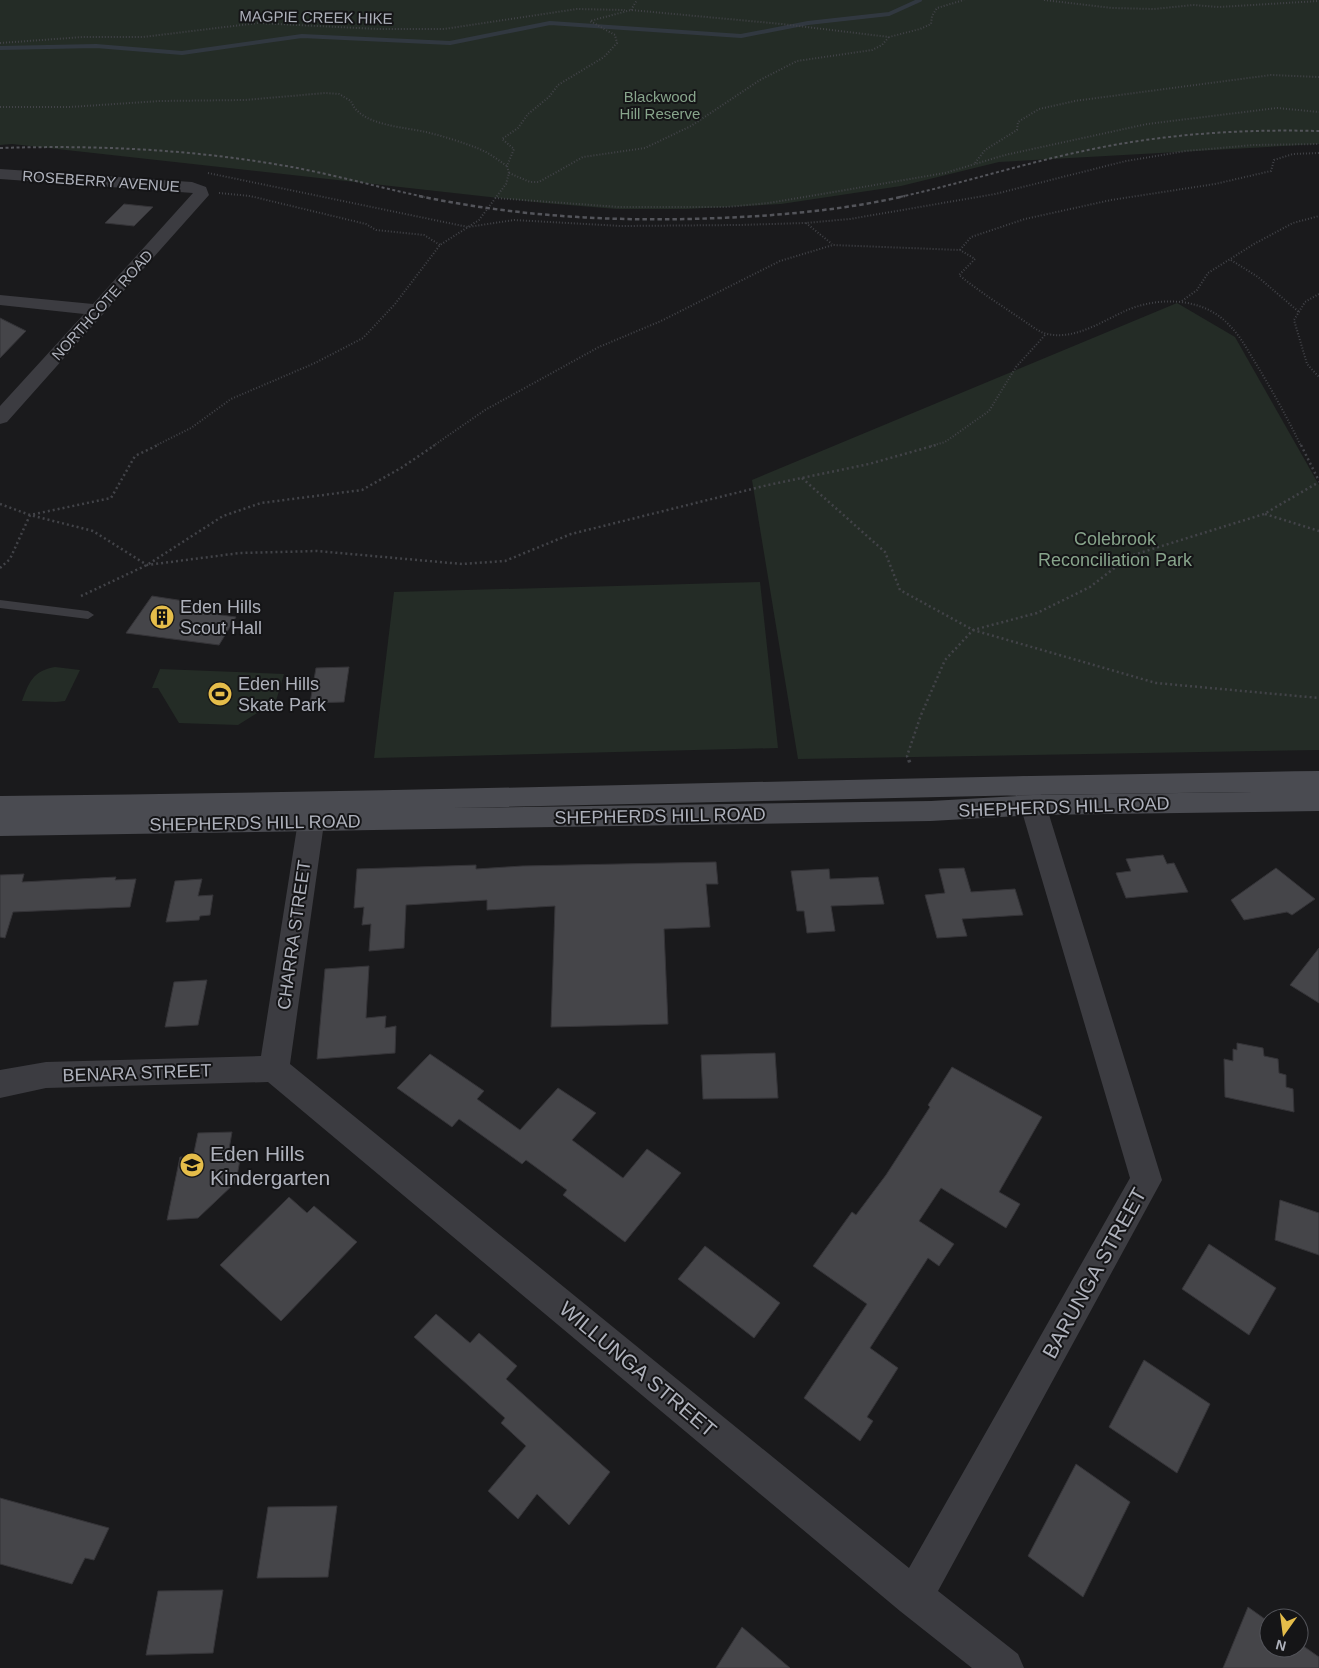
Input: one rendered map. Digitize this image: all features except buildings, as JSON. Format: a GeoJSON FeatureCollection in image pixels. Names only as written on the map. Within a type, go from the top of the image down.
{"type":"FeatureCollection","features":[{"type":"Feature","properties":{"kind":"main road","name":"SHEPHERDS HILL ROAD"},"geometry":{"type":"LineString","coordinates":[[0,806],[312,812],[931,811],[1028,795],[1319,781]]}},
{"type":"Feature","properties":{"kind":"main road","name":"SHEPHERDS HILL ROAD"},"geometry":{"type":"LineString","coordinates":[[0,826],[920,789],[1028,795],[1319,801]]}},
{"type":"Feature","properties":{"kind":"street","name":"ROSEBERRY AVENUE"},"geometry":{"type":"LineString","coordinates":[[0,174],[201,190]]}},
{"type":"Feature","properties":{"kind":"street","name":"NORTHCOTE ROAD"},"geometry":{"type":"LineString","coordinates":[[0,418],[201,195],[201,190]]}},
{"type":"Feature","properties":{"kind":"street"},"geometry":{"type":"LineString","coordinates":[[0,300],[98,310]]}},
{"type":"Feature","properties":{"kind":"street","name":"BARUNGA STREET"},"geometry":{"type":"LineString","coordinates":[[914,1597],[1146,1180],[1028,795]]}},
{"type":"Feature","properties":{"kind":"street","name":"CHARRA STREET"},"geometry":{"type":"LineString","coordinates":[[274,1069],[312,812]]}},
{"type":"Feature","properties":{"kind":"street","name":"WILLUNGA STREET"},"geometry":{"type":"LineString","coordinates":[[274,1069],[914,1597],[1004,1668]]}},
{"type":"Feature","properties":{"kind":"street","name":"BENARA STREET"},"geometry":{"type":"LineString","coordinates":[[0,1084],[46,1075],[274,1069]]}},
{"type":"Feature","properties":{"kind":"lane"},"geometry":{"type":"LineString","coordinates":[[0,604],[88,616]]}},
{"type":"Feature","properties":{"kind":"path"},"geometry":{"type":"LineString","coordinates":[[30,516],[111,498],[135,456],[191,428],[230,399],[315,364],[363,338],[395,304],[440,245],[479,220],[506,184],[509,173],[507,166],[514,149],[502,139],[518,128],[528,114],[549,97],[558,85],[604,57],[617,43],[615,35],[590,21],[631,10],[637,0]]}},
{"type":"Feature","properties":{"kind":"path"},"geometry":{"type":"LineString","coordinates":[[509,173],[534,183],[546,179],[571,162],[583,157],[632,151],[652,146],[689,127],[744,89],[793,63],[814,57],[875,50],[885,44],[888,37],[920,29],[931,24],[932,16],[937,8],[964,0]]}},
{"type":"Feature","properties":{"kind":"path"},"geometry":{"type":"LineString","coordinates":[[1044,0],[1112,8],[1154,9],[1192,5],[1219,7],[1319,1]]}},
{"type":"Feature","properties":{"kind":"path","name":"MAGPIE CREEK HIKE"},"geometry":{"type":"LineString","coordinates":[[0,43],[82,36],[143,37],[258,23],[378,29],[444,28],[577,10],[631,10],[782,24],[888,37]]}},
{"type":"Feature","properties":{"kind":"path"},"geometry":{"type":"LineString","coordinates":[[1074,101],[1263,76],[1319,76]]}},
{"type":"Feature","properties":{"kind":"path"},"geometry":{"type":"LineString","coordinates":[[0,107],[70,107],[160,101],[245,100],[325,92],[339,94],[351,101],[354,110],[367,118],[390,125],[427,132],[480,149],[507,166]]}},
{"type":"Feature","properties":{"kind":"path"},"geometry":{"type":"LineString","coordinates":[[975,164],[986,150],[1017,130],[1018,122],[1039,109],[1099,97]]}},
{"type":"Feature","properties":{"kind":"path"},"geometry":{"type":"LineString","coordinates":[[495,198],[619,207],[727,207],[769,203],[945,173],[1005,154],[1147,124],[1277,108],[1319,112]]}},
{"type":"Feature","properties":{"kind":"path"},"geometry":{"type":"LineString","coordinates":[[204,172],[468,227],[514,220],[621,226],[806,223],[850,219],[995,194],[1126,161],[1186,151],[1254,145],[1319,144]]}},
{"type":"Feature","properties":{"kind":"path"},"geometry":{"type":"LineString","coordinates":[[960,250],[971,237],[1025,219],[1111,200],[1215,184],[1271,171],[1274,160],[1293,154],[1319,153]]}},
{"type":"Feature","properties":{"kind":"path"},"geometry":{"type":"LineString","coordinates":[[201,190],[250,196],[366,224],[376,230],[424,235],[440,245]]}},
{"type":"Feature","properties":{"kind":"path"},"geometry":{"type":"LineString","coordinates":[[1181,302],[1197,290],[1208,273],[1254,244],[1293,223],[1319,216]]}},
{"type":"Feature","properties":{"kind":"path"},"geometry":{"type":"LineString","coordinates":[[806,223],[833,245]]}},
{"type":"Feature","properties":{"kind":"path"},"geometry":{"type":"LineString","coordinates":[[55,611],[87,593],[147,565],[223,516],[261,503],[362,490],[401,468],[485,410],[599,347],[661,321],[780,261],[833,245],[960,250],[975,259],[959,275],[1013,314],[1046,334],[1062,335],[1090,328],[1120,312],[1151,302],[1181,302],[1201,306],[1220,316],[1238,333],[1278,400],[1319,482],[1264,514],[1130,556],[1090,587],[1036,613],[973,630],[945,660],[921,715],[907,756],[920,789]]}},
{"type":"Feature","properties":{"kind":"path"},"geometry":{"type":"LineString","coordinates":[[1231,260],[1249,269],[1280,293],[1299,312]]}},
{"type":"Feature","properties":{"kind":"path"},"geometry":{"type":"LineString","coordinates":[[1319,294],[1305,302],[1294,320],[1307,364],[1319,377]]}},
{"type":"Feature","properties":{"kind":"path"},"geometry":{"type":"LineString","coordinates":[[0,504],[30,516],[93,532],[147,565],[240,553],[317,551],[462,564],[505,561],[572,534],[802,478],[869,464],[945,442],[989,410],[1016,367],[1046,334]]}},
{"type":"Feature","properties":{"kind":"path"},"geometry":{"type":"LineString","coordinates":[[802,478],[885,552],[900,590],[973,630],[1156,683],[1319,698]]}},
{"type":"Feature","properties":{"kind":"path"},"geometry":{"type":"LineString","coordinates":[[1264,514],[1319,531]]}},
{"type":"Feature","properties":{"kind":"path"},"geometry":{"type":"LineString","coordinates":[[0,568],[10,560],[30,516]]}},
{"type":"Feature","properties":{"kind":"green space","name":"Blackwood Hill Reserve"},"geometry":{"type":"Polygon","coordinates":[[[0,0],[1319,0],[1319,144],[999,162],[901,186],[781,204],[687,209],[617,209],[544,203],[12,144],[0,145],[0,0]]]}},
{"type":"Feature","properties":{"kind":"green space","name":"Colebrook Reconciliation Park"},"geometry":{"type":"Polygon","coordinates":[[[1177,303],[1235,337],[1319,485],[1319,750],[798,759],[752,480],[1177,303]]]}},
{"type":"Feature","properties":{"kind":"green space"},"geometry":{"type":"Polygon","coordinates":[[[760,582],[778,748],[374,758],[394,592],[760,582]]]}},
{"type":"Feature","properties":{"kind":"green space"},"geometry":{"type":"Polygon","coordinates":[[[55,667],[80,670],[65,701],[22,701],[33,678],[42,671],[55,667]]]}},
{"type":"Feature","properties":{"kind":"green space","name":"Eden Hills Skate Park"},"geometry":{"type":"Polygon","coordinates":[[[160,669],[284,674],[276,701],[238,725],[179,723],[158,688],[152,688],[160,669]]]}},
{"type":"Feature","properties":{"kind":"waterway"},"geometry":{"type":"LineString","coordinates":[[0,48],[96,46],[182,53],[302,36],[450,43],[550,23],[741,36],[808,23],[889,14],[920,0]]}},
{"type":"Feature","properties":{"kind":"railway"},"geometry":{"type":"LineString","coordinates":[[900,197],[1088,150],[1145,140],[1232,132],[1319,131]]}},
{"type":"Feature","properties":{"kind":"railway"},"geometry":{"type":"LineString","coordinates":[[0,148],[140,149],[210,155],[298,168],[425,197]]}},
{"type":"Feature","properties":{"kind":"railway"},"geometry":{"type":"LineString","coordinates":[[419,196],[453,203],[520,212],[622,219],[717,218],[798,213],[879,202],[905,196]]}},
{"type":"Feature","properties":{"kind":"place","name":"Eden Hills Scout Hall"},"geometry":{"type":"Point","coordinates":[162,617]}},
{"type":"Feature","properties":{"kind":"place","name":"Eden Hills Skate Park"},"geometry":{"type":"Point","coordinates":[220,694]}},
{"type":"Feature","properties":{"kind":"place","name":"Eden Hills Kindergarten"},"geometry":{"type":"Point","coordinates":[192,1165]}}]}
